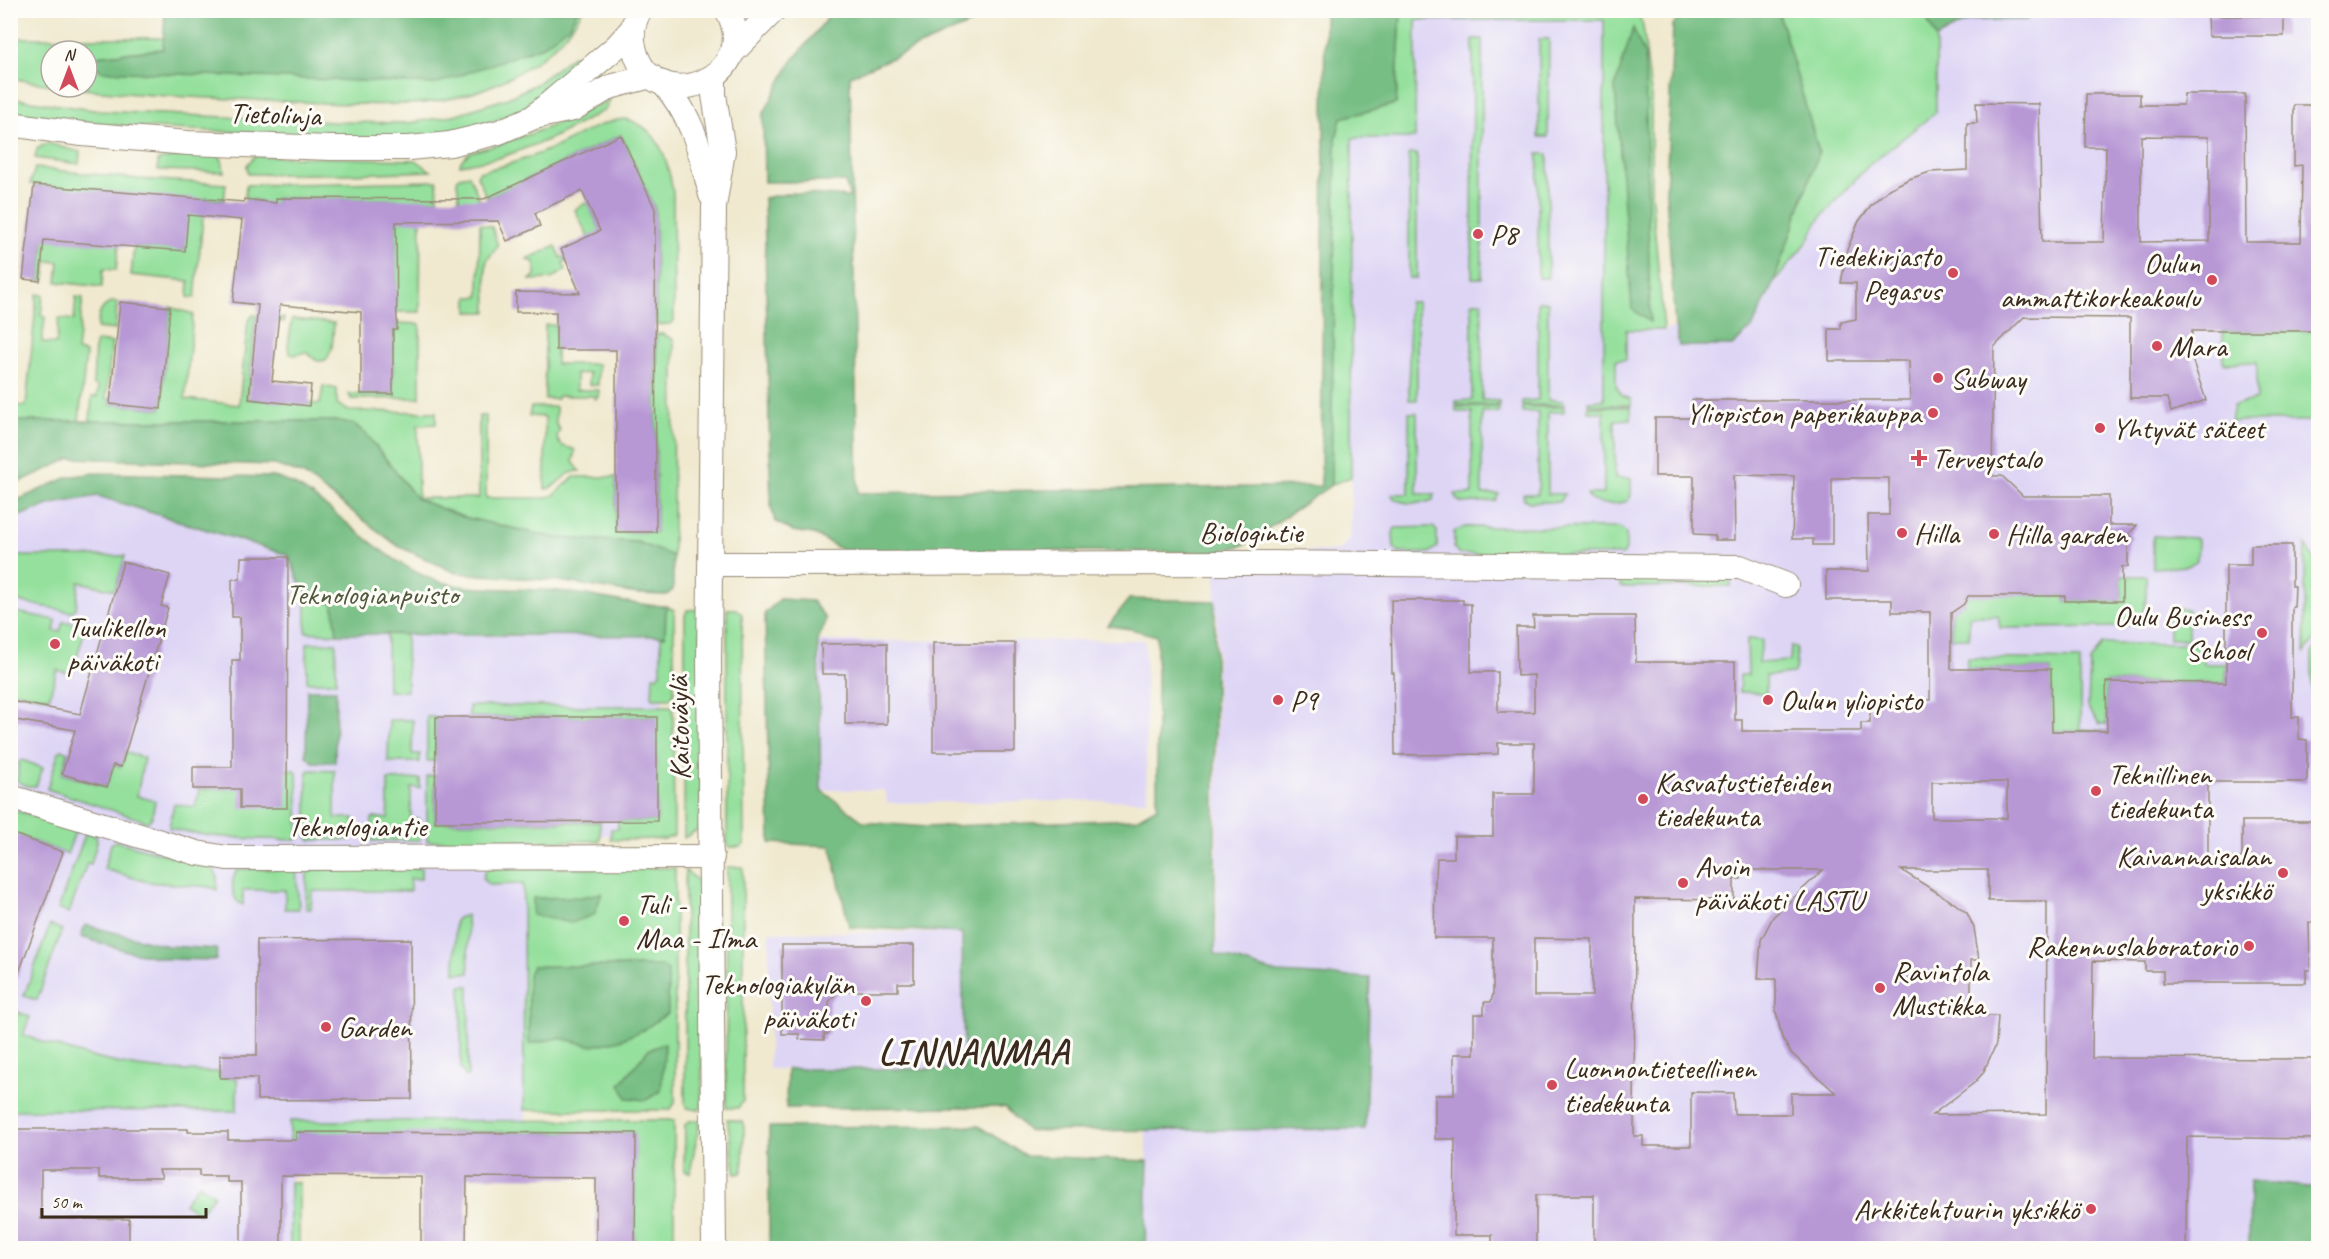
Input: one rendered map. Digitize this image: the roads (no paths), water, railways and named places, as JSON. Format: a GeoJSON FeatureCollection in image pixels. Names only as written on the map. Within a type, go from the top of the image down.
{"type":"FeatureCollection","features":[{"type":"Feature","properties":{"kind":"street"},"geometry":{"type":"LineString","coordinates":[[657,79],[676,87],[690,87],[714,76],[724,67],[734,43],[734,30],[727,10]]}},
{"type":"Feature","properties":{"kind":"street"},"geometry":{"type":"LineString","coordinates":[[730,55],[774,10]]}},
{"type":"Feature","properties":{"kind":"street","name":"Kaitoväylä"},"geometry":{"type":"LineString","coordinates":[[636,19],[632,41],[636,54],[642,66],[679,102],[692,126],[714,207]]}},
{"type":"Feature","properties":{"kind":"street","name":"Tietolinja"},"geometry":{"type":"LineString","coordinates":[[534,117],[616,47],[636,19]]}},
{"type":"Feature","properties":{"kind":"street","name":"Kaitoväylä"},"geometry":{"type":"LineString","coordinates":[[714,76],[714,95],[723,151],[714,207],[709,662],[714,1248]]}},
{"type":"Feature","properties":{"kind":"street","name":"Tietolinja"},"geometry":{"type":"LineString","coordinates":[[10,124],[82,134],[188,142],[331,148],[387,148],[450,144],[499,132],[534,117],[573,109],[610,87],[657,79]]}},
{"type":"Feature","properties":{"kind":"street","name":"Biologintie"},"geometry":{"type":"LineString","coordinates":[[711,564],[1251,563],[1740,567],[1786,585]]}},
{"type":"Feature","properties":{"kind":"street","name":"Teknologiantie"},"geometry":{"type":"LineString","coordinates":[[10,797],[197,853],[227,858],[712,857]]}},
{"type":"Feature","properties":{"kind":"place","name":"P8"},"geometry":{"type":"Point","coordinates":[1478,234]}},
{"type":"Feature","properties":{"kind":"place","name":"Tiedekirjasto Pegasus"},"geometry":{"type":"Point","coordinates":[1953,273]}},
{"type":"Feature","properties":{"kind":"place","name":"Oulun ammattikorkeakoulu"},"geometry":{"type":"Point","coordinates":[2212,280]}},
{"type":"Feature","properties":{"kind":"place","name":"Mara"},"geometry":{"type":"Point","coordinates":[2157,346]}},
{"type":"Feature","properties":{"kind":"place","name":"Subway"},"geometry":{"type":"Point","coordinates":[1938,378]}},
{"type":"Feature","properties":{"kind":"place","name":"Yliopiston paperikauppa"},"geometry":{"type":"Point","coordinates":[1933,413]}},
{"type":"Feature","properties":{"kind":"place","name":"Yhtyvät säteet"},"geometry":{"type":"Point","coordinates":[2100,428]}},
{"type":"Feature","properties":{"kind":"place","name":"Terveystalo"},"geometry":{"type":"Point","coordinates":[1919,458]}},
{"type":"Feature","properties":{"kind":"place","name":"Hilla"},"geometry":{"type":"Point","coordinates":[1902,533]}},
{"type":"Feature","properties":{"kind":"place","name":"Hilla garden"},"geometry":{"type":"Point","coordinates":[1994,534]}},
{"type":"Feature","properties":{"kind":"place","name":"Oulu Business School"},"geometry":{"type":"Point","coordinates":[2262,633]}},
{"type":"Feature","properties":{"kind":"place","name":"Tuulikellon päiväkoti"},"geometry":{"type":"Point","coordinates":[55,644]}},
{"type":"Feature","properties":{"kind":"place","name":"P9"},"geometry":{"type":"Point","coordinates":[1278,700]}},
{"type":"Feature","properties":{"kind":"place","name":"Oulun yliopisto"},"geometry":{"type":"Point","coordinates":[1768,700]}},
{"type":"Feature","properties":{"kind":"place","name":"Teknillinen tiedekunta"},"geometry":{"type":"Point","coordinates":[2096,791]}},
{"type":"Feature","properties":{"kind":"place","name":"Kasvatustieteiden tiedekunta"},"geometry":{"type":"Point","coordinates":[1643,799]}},
{"type":"Feature","properties":{"kind":"place","name":"Kaivannaisalan yksikkö"},"geometry":{"type":"Point","coordinates":[2283,873]}},
{"type":"Feature","properties":{"kind":"place","name":"Avoin päiväkoti LASTU"},"geometry":{"type":"Point","coordinates":[1683,883]}},
{"type":"Feature","properties":{"kind":"place","name":"Tuli - Maa - Ilma"},"geometry":{"type":"Point","coordinates":[624,921]}},
{"type":"Feature","properties":{"kind":"place","name":"Rakennuslaboratorio"},"geometry":{"type":"Point","coordinates":[2249,946]}},
{"type":"Feature","properties":{"kind":"place","name":"Ravintola Mustikka"},"geometry":{"type":"Point","coordinates":[1880,988]}},
{"type":"Feature","properties":{"kind":"place","name":"Teknologiakylän päiväkoti"},"geometry":{"type":"Point","coordinates":[866,1001]}},
{"type":"Feature","properties":{"kind":"place","name":"Garden"},"geometry":{"type":"Point","coordinates":[326,1027]}},
{"type":"Feature","properties":{"kind":"place","name":"Luonnontieteellinen tiedekunta"},"geometry":{"type":"Point","coordinates":[1552,1085]}},
{"type":"Feature","properties":{"kind":"place","name":"Arkkitehtuurin yksikkö"},"geometry":{"type":"Point","coordinates":[2091,1209]}},
{"type":"Feature","properties":{"kind":"district","name":"LINNANMAA"},"geometry":{"type":"Point","coordinates":[974,1051]}},
{"type":"Feature","properties":{"kind":"park label","name":"Teknologianpuisto"},"geometry":{"type":"Point","coordinates":[372,594]}}]}
